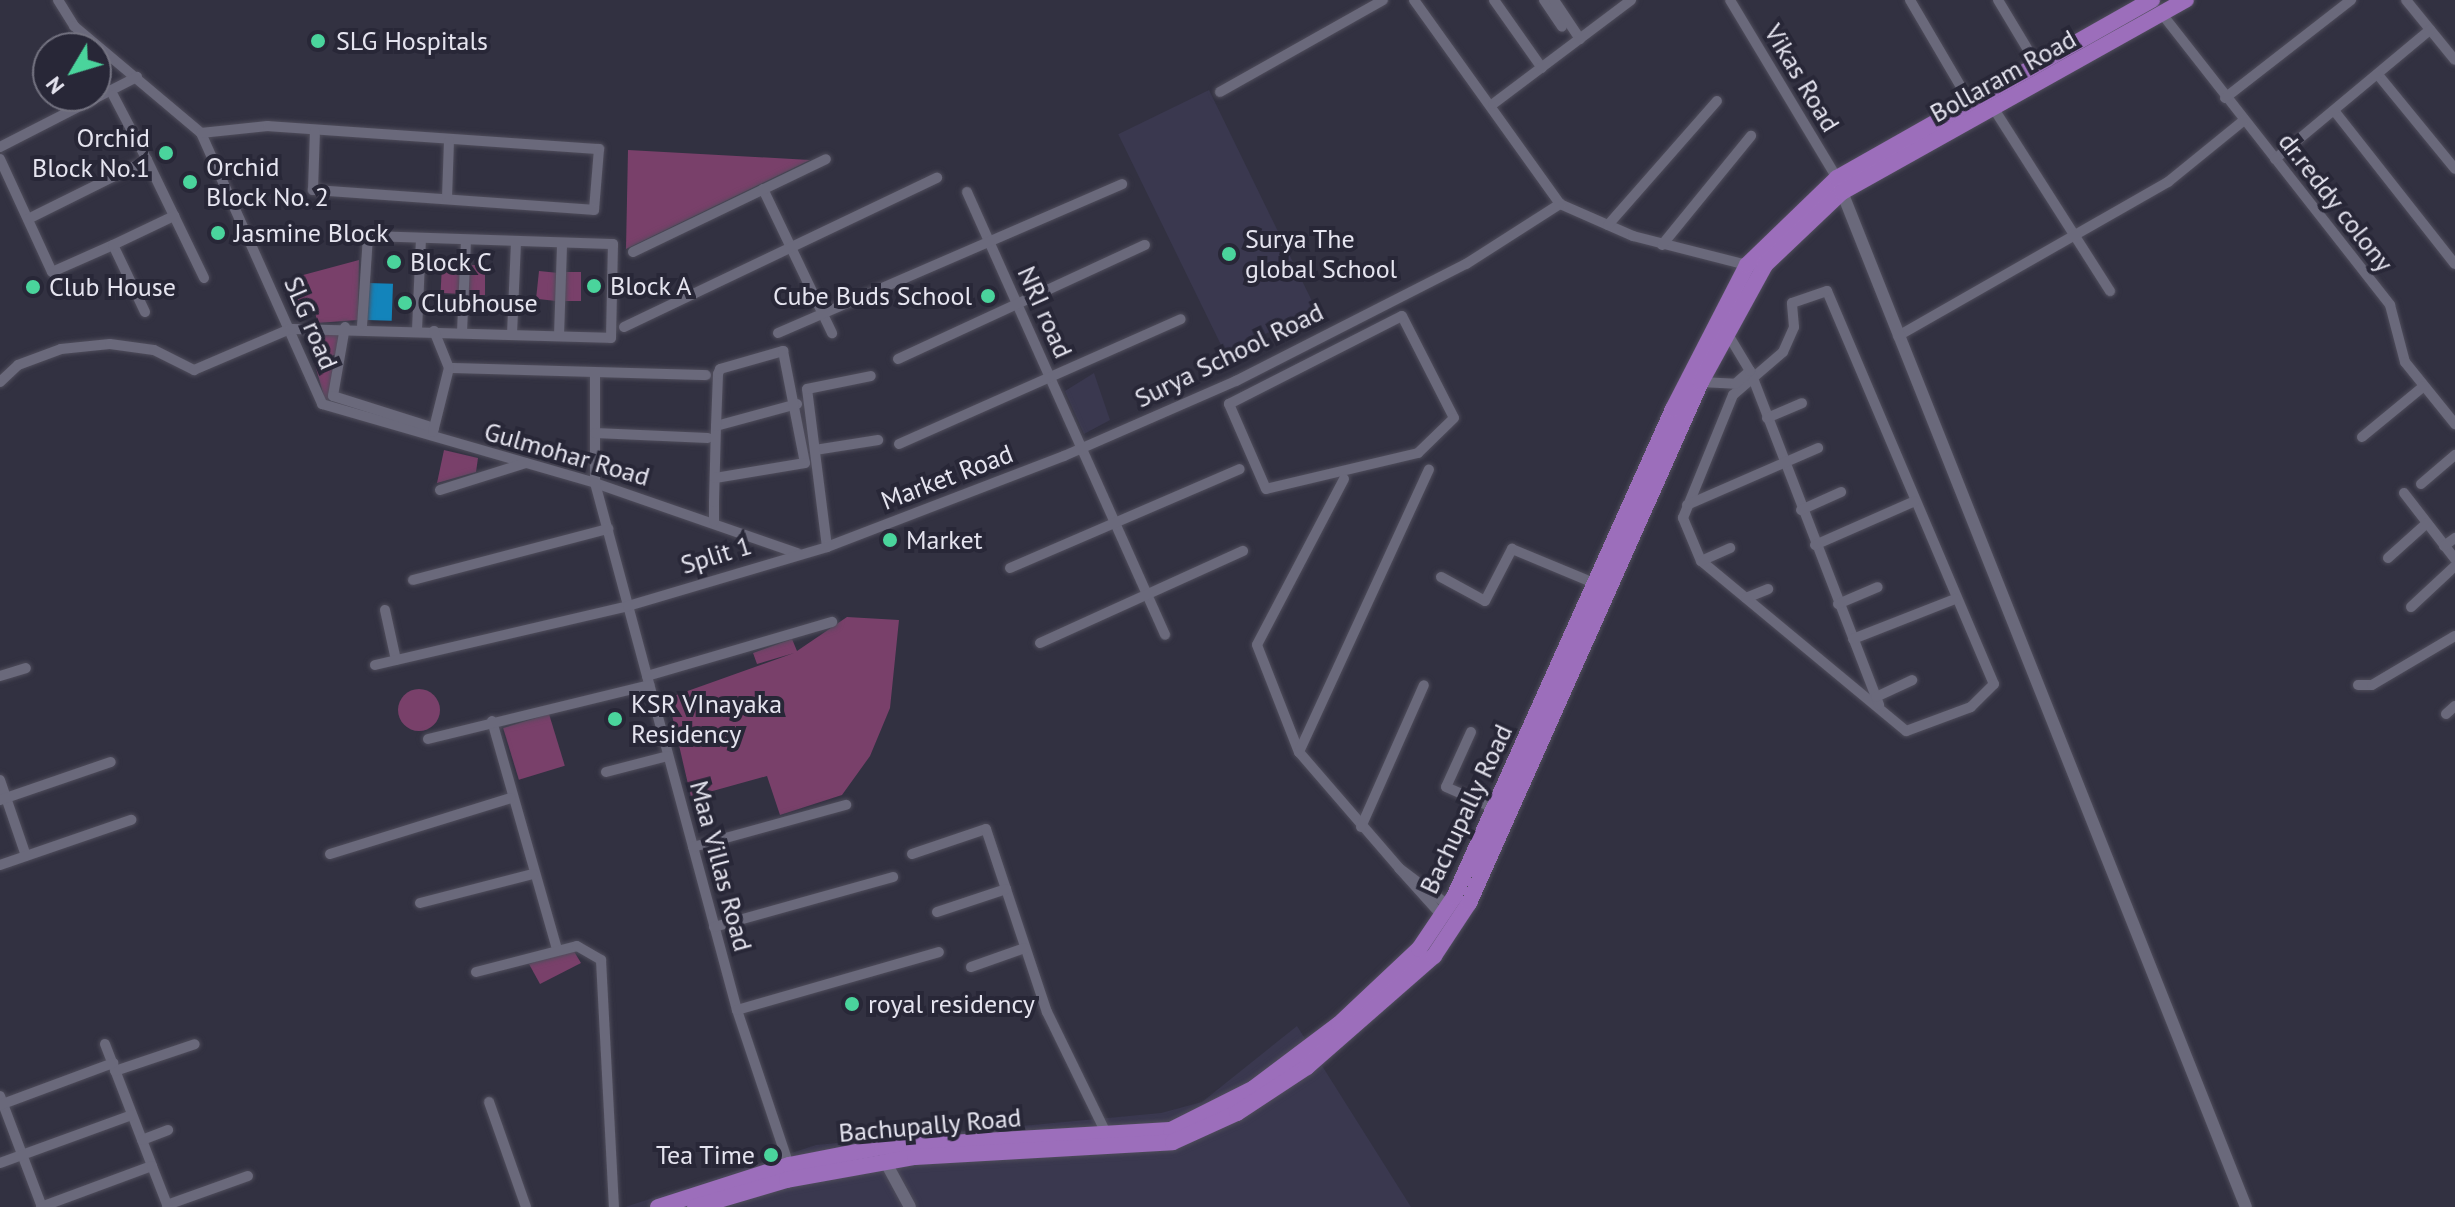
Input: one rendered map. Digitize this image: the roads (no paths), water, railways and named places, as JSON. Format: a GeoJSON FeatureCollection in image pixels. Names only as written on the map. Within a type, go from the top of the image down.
{"type":"FeatureCollection","features":[{"type":"Feature","properties":{"kind":"main road","name":"Bollaram Road"},"geometry":{"type":"LineString","coordinates":[[1840,185],[1968,99],[2037,65],[2152,0]]}},
{"type":"Feature","properties":{"kind":"main road","name":"Bollaram Road"},"geometry":{"type":"LineString","coordinates":[[1840,185],[1994,109],[2186,0]]}},
{"type":"Feature","properties":{"kind":"main road","name":"Bachupally Road"},"geometry":{"type":"LineString","coordinates":[[695,1207],[885,1161],[1173,1142],[1267,1095],[1381,1006],[1434,956],[1469,903],[1747,265],[1840,185]]}},
{"type":"Feature","properties":{"kind":"main road","name":"Bachupally Road"},"geometry":{"type":"LineString","coordinates":[[658,1207],[789,1165],[882,1147],[1171,1130],[1254,1088],[1397,972],[1446,911],[1496,809],[1596,584],[1725,330],[1765,265],[1840,185]]}},
{"type":"Feature","properties":{"kind":"street","name":"SLG road"},"geometry":{"type":"LineString","coordinates":[[58,0],[74,26],[201,133],[322,404]]}},
{"type":"Feature","properties":{"kind":"street"},"geometry":{"type":"LineString","coordinates":[[1220,92],[1383,0]]}},
{"type":"Feature","properties":{"kind":"street"},"geometry":{"type":"LineString","coordinates":[[1414,0],[1493,104],[1560,204],[1662,245],[1747,265]]}},
{"type":"Feature","properties":{"kind":"street"},"geometry":{"type":"LineString","coordinates":[[1494,0],[1542,68]]}},
{"type":"Feature","properties":{"kind":"street"},"geometry":{"type":"LineString","coordinates":[[1544,0],[1562,27]]}},
{"type":"Feature","properties":{"kind":"street"},"geometry":{"type":"LineString","coordinates":[[1554,0],[1580,39]]}},
{"type":"Feature","properties":{"kind":"street"},"geometry":{"type":"LineString","coordinates":[[1493,104],[1631,0]]}},
{"type":"Feature","properties":{"kind":"street","name":"Vikas Road"},"geometry":{"type":"LineString","coordinates":[[1730,0],[1840,185]]}},
{"type":"Feature","properties":{"kind":"street"},"geometry":{"type":"LineString","coordinates":[[1910,0],[1968,99]]}},
{"type":"Feature","properties":{"kind":"street"},"geometry":{"type":"LineString","coordinates":[[1998,0],[2037,65]]}},
{"type":"Feature","properties":{"kind":"street"},"geometry":{"type":"LineString","coordinates":[[2225,98],[2351,0]]}},
{"type":"Feature","properties":{"kind":"street"},"geometry":{"type":"LineString","coordinates":[[2406,0],[2455,60]]}},
{"type":"Feature","properties":{"kind":"street","name":"dr.reddy colony"},"geometry":{"type":"LineString","coordinates":[[2162,14],[2390,305],[2395,343],[2455,424]]}},
{"type":"Feature","properties":{"kind":"street"},"geometry":{"type":"LineString","coordinates":[[2275,159],[2336,113],[2430,30]]}},
{"type":"Feature","properties":{"kind":"street"},"geometry":{"type":"LineString","coordinates":[[2379,76],[2455,169]]}},
{"type":"Feature","properties":{"kind":"street"},"geometry":{"type":"LineString","coordinates":[[0,147],[113,95],[137,77]]}},
{"type":"Feature","properties":{"kind":"street"},"geometry":{"type":"LineString","coordinates":[[113,95],[204,278]]}},
{"type":"Feature","properties":{"kind":"street"},"geometry":{"type":"LineString","coordinates":[[1608,225],[1717,101]]}},
{"type":"Feature","properties":{"kind":"street"},"geometry":{"type":"LineString","coordinates":[[1994,109],[2110,291]]}},
{"type":"Feature","properties":{"kind":"street"},"geometry":{"type":"LineString","coordinates":[[2336,113],[2455,264]]}},
{"type":"Feature","properties":{"kind":"street"},"geometry":{"type":"LineString","coordinates":[[1898,336],[2168,182],[2243,121]]}},
{"type":"Feature","properties":{"kind":"street"},"geometry":{"type":"LineString","coordinates":[[201,133],[315,131],[599,149],[594,210],[313,190],[315,131]]}},
{"type":"Feature","properties":{"kind":"street"},"geometry":{"type":"LineString","coordinates":[[1662,245],[1751,136]]}},
{"type":"Feature","properties":{"kind":"street"},"geometry":{"type":"LineString","coordinates":[[447,198],[449,141]]}},
{"type":"Feature","properties":{"kind":"street"},"geometry":{"type":"LineString","coordinates":[[0,159],[52,272],[174,216]]}},
{"type":"Feature","properties":{"kind":"street"},"geometry":{"type":"LineString","coordinates":[[633,252],[826,159]]}},
{"type":"Feature","properties":{"kind":"street"},"geometry":{"type":"LineString","coordinates":[[28,219],[147,160]]}},
{"type":"Feature","properties":{"kind":"street"},"geometry":{"type":"LineString","coordinates":[[624,327],[937,178]]}},
{"type":"Feature","properties":{"kind":"street"},"geometry":{"type":"LineString","coordinates":[[778,333],[822,311],[1122,184]]}},
{"type":"Feature","properties":{"kind":"street"},"geometry":{"type":"LineString","coordinates":[[1840,185],[2246,1207]]}},
{"type":"Feature","properties":{"kind":"street"},"geometry":{"type":"LineString","coordinates":[[763,189],[832,333]]}},
{"type":"Feature","properties":{"kind":"street","name":"NRI road"},"geometry":{"type":"LineString","coordinates":[[967,192],[1165,635]]}},
{"type":"Feature","properties":{"kind":"street","name":"Surya School Road"},"geometry":{"type":"LineString","coordinates":[[1082,449],[1240,386],[1320,335],[1482,256],[1560,204]]}},
{"type":"Feature","properties":{"kind":"street"},"geometry":{"type":"LineString","coordinates":[[0,382],[18,365],[61,349],[110,344],[154,350],[194,370],[290,329],[362,326],[611,338],[613,244],[562,245],[368,236],[362,326]]}},
{"type":"Feature","properties":{"kind":"street"},"geometry":{"type":"LineString","coordinates":[[417,330],[421,238]]}},
{"type":"Feature","properties":{"kind":"street"},"geometry":{"type":"LineString","coordinates":[[462,332],[466,241]]}},
{"type":"Feature","properties":{"kind":"street"},"geometry":{"type":"LineString","coordinates":[[512,334],[516,243]]}},
{"type":"Feature","properties":{"kind":"street"},"geometry":{"type":"LineString","coordinates":[[113,245],[145,312]]}},
{"type":"Feature","properties":{"kind":"street"},"geometry":{"type":"LineString","coordinates":[[559,336],[562,245]]}},
{"type":"Feature","properties":{"kind":"street"},"geometry":{"type":"LineString","coordinates":[[898,359],[1145,245]]}},
{"type":"Feature","properties":{"kind":"street"},"geometry":{"type":"LineString","coordinates":[[1701,382],[1735,384],[1783,352],[1794,327],[1792,303],[1827,291],[1955,599],[1994,684],[1991,695],[1906,731],[1878,702],[1701,561],[1683,518],[1724,408],[1752,374]]}},
{"type":"Feature","properties":{"kind":"street"},"geometry":{"type":"LineString","coordinates":[[1378,307],[1387,323]]}},
{"type":"Feature","properties":{"kind":"street"},"geometry":{"type":"LineString","coordinates":[[899,444],[1181,319]]}},
{"type":"Feature","properties":{"kind":"street"},"geometry":{"type":"LineString","coordinates":[[1406,319],[1456,410],[1418,453],[1271,490],[1228,409],[1240,386],[1329,352],[1387,323],[1406,319]]}},
{"type":"Feature","properties":{"kind":"street"},"geometry":{"type":"LineString","coordinates":[[345,327],[344,356],[335,357],[333,396],[433,433],[449,368],[434,331]]}},
{"type":"Feature","properties":{"kind":"street"},"geometry":{"type":"LineString","coordinates":[[1725,330],[1752,374],[1801,510],[1878,702]]}},
{"type":"Feature","properties":{"kind":"street"},"geometry":{"type":"LineString","coordinates":[[1320,335],[1329,352]]}},
{"type":"Feature","properties":{"kind":"street"},"geometry":{"type":"LineString","coordinates":[[714,521],[716,426],[718,374],[739,362],[783,351],[797,404],[805,463],[715,478]]}},
{"type":"Feature","properties":{"kind":"street"},"geometry":{"type":"LineString","coordinates":[[449,368],[706,375]]}},
{"type":"Feature","properties":{"kind":"street","name":"Maa Villas Road"},"geometry":{"type":"LineString","coordinates":[[595,374],[595,483],[624,607],[648,680],[737,1010],[789,1165]]}},
{"type":"Feature","properties":{"kind":"street"},"geometry":{"type":"LineString","coordinates":[[827,547],[807,389],[871,376]]}},
{"type":"Feature","properties":{"kind":"street"},"geometry":{"type":"LineString","coordinates":[[2362,437],[2424,386]]}},
{"type":"Feature","properties":{"kind":"street"},"geometry":{"type":"LineString","coordinates":[[1767,418],[1802,403]]}},
{"type":"Feature","properties":{"kind":"street","name":"Gulmohar Road"},"geometry":{"type":"LineString","coordinates":[[322,404],[433,433],[595,483],[714,521],[797,553]]}},
{"type":"Feature","properties":{"kind":"street"},"geometry":{"type":"LineString","coordinates":[[716,426],[797,404]]}},
{"type":"Feature","properties":{"kind":"street"},"geometry":{"type":"LineString","coordinates":[[595,433],[708,438]]}},
{"type":"Feature","properties":{"kind":"street"},"geometry":{"type":"LineString","coordinates":[[815,450],[878,440]]}},
{"type":"Feature","properties":{"kind":"street"},"geometry":{"type":"LineString","coordinates":[[1687,505],[1818,448]]}},
{"type":"Feature","properties":{"kind":"street","name":"Market Road"},"geometry":{"type":"LineString","coordinates":[[827,547],[1082,449]]}},
{"type":"Feature","properties":{"kind":"street"},"geometry":{"type":"LineString","coordinates":[[2421,484],[2455,455]]}},
{"type":"Feature","properties":{"kind":"street"},"geometry":{"type":"LineString","coordinates":[[440,490],[528,463]]}},
{"type":"Feature","properties":{"kind":"street"},"geometry":{"type":"LineString","coordinates":[[1010,568],[1240,469]]}},
{"type":"Feature","properties":{"kind":"street"},"geometry":{"type":"LineString","coordinates":[[1299,752],[1429,469]]}},
{"type":"Feature","properties":{"kind":"street"},"geometry":{"type":"LineString","coordinates":[[1344,479],[1257,645],[1299,752],[1361,827],[1399,868],[1446,911]]}},
{"type":"Feature","properties":{"kind":"street"},"geometry":{"type":"LineString","coordinates":[[1801,510],[1841,492]]}},
{"type":"Feature","properties":{"kind":"street"},"geometry":{"type":"LineString","coordinates":[[2404,493],[2455,559]]}},
{"type":"Feature","properties":{"kind":"street"},"geometry":{"type":"LineString","coordinates":[[1815,545],[1915,501]]}},
{"type":"Feature","properties":{"kind":"street"},"geometry":{"type":"LineString","coordinates":[[2388,558],[2427,523]]}},
{"type":"Feature","properties":{"kind":"street"},"geometry":{"type":"LineString","coordinates":[[413,580],[608,529]]}},
{"type":"Feature","properties":{"kind":"street"},"geometry":{"type":"LineString","coordinates":[[2444,546],[2455,538]]}},
{"type":"Feature","properties":{"kind":"street","name":"Split 1"},"geometry":{"type":"LineString","coordinates":[[375,665],[624,607],[797,553],[827,547]]}},
{"type":"Feature","properties":{"kind":"street"},"geometry":{"type":"LineString","coordinates":[[1701,561],[1730,548]]}},
{"type":"Feature","properties":{"kind":"street"},"geometry":{"type":"LineString","coordinates":[[1441,577],[1485,601],[1512,549],[1596,584]]}},
{"type":"Feature","properties":{"kind":"street"},"geometry":{"type":"LineString","coordinates":[[1040,643],[1243,551]]}},
{"type":"Feature","properties":{"kind":"street"},"geometry":{"type":"LineString","coordinates":[[2411,607],[2455,566]]}},
{"type":"Feature","properties":{"kind":"street"},"geometry":{"type":"LineString","coordinates":[[1838,604],[1878,587]]}},
{"type":"Feature","properties":{"kind":"street"},"geometry":{"type":"LineString","coordinates":[[1746,598],[1768,589]]}},
{"type":"Feature","properties":{"kind":"street"},"geometry":{"type":"LineString","coordinates":[[1853,639],[1955,599]]}},
{"type":"Feature","properties":{"kind":"street"},"geometry":{"type":"LineString","coordinates":[[385,610],[396,660]]}},
{"type":"Feature","properties":{"kind":"street"},"geometry":{"type":"LineString","coordinates":[[428,739],[648,680],[832,622]]}},
{"type":"Feature","properties":{"kind":"street"},"geometry":{"type":"LineString","coordinates":[[2358,685],[2372,685],[2455,636]]}},
{"type":"Feature","properties":{"kind":"street"},"geometry":{"type":"LineString","coordinates":[[0,676],[26,668]]}},
{"type":"Feature","properties":{"kind":"street"},"geometry":{"type":"LineString","coordinates":[[1878,702],[1912,680]]}},
{"type":"Feature","properties":{"kind":"street"},"geometry":{"type":"LineString","coordinates":[[1361,827],[1424,685]]}},
{"type":"Feature","properties":{"kind":"street"},"geometry":{"type":"LineString","coordinates":[[2446,714],[2455,706]]}},
{"type":"Feature","properties":{"kind":"street"},"geometry":{"type":"LineString","coordinates":[[492,721],[511,798],[557,949]]}},
{"type":"Feature","properties":{"kind":"street"},"geometry":{"type":"LineString","coordinates":[[1471,732],[1446,787],[1496,809]]}},
{"type":"Feature","properties":{"kind":"street"},"geometry":{"type":"LineString","coordinates":[[606,772],[668,756]]}},
{"type":"Feature","properties":{"kind":"street"},"geometry":{"type":"LineString","coordinates":[[3,799],[111,762]]}},
{"type":"Feature","properties":{"kind":"street"},"geometry":{"type":"LineString","coordinates":[[0,780],[3,799],[26,856]]}},
{"type":"Feature","properties":{"kind":"street"},"geometry":{"type":"LineString","coordinates":[[330,854],[511,798]]}},
{"type":"Feature","properties":{"kind":"street"},"geometry":{"type":"LineString","coordinates":[[693,847],[846,805]]}},
{"type":"Feature","properties":{"kind":"street"},"geometry":{"type":"LineString","coordinates":[[0,865],[131,820]]}},
{"type":"Feature","properties":{"kind":"street"},"geometry":{"type":"LineString","coordinates":[[912,854],[986,829],[1047,1012],[1107,1135]]}},
{"type":"Feature","properties":{"kind":"street"},"geometry":{"type":"LineString","coordinates":[[420,903],[533,874]]}},
{"type":"Feature","properties":{"kind":"street"},"geometry":{"type":"LineString","coordinates":[[714,927],[893,877]]}},
{"type":"Feature","properties":{"kind":"street"},"geometry":{"type":"LineString","coordinates":[[937,912],[1006,889]]}},
{"type":"Feature","properties":{"kind":"street"},"geometry":{"type":"LineString","coordinates":[[476,972],[577,946],[601,960],[614,1207]]}},
{"type":"Feature","properties":{"kind":"street"},"geometry":{"type":"LineString","coordinates":[[971,967],[1025,948]]}},
{"type":"Feature","properties":{"kind":"street"},"geometry":{"type":"LineString","coordinates":[[737,1010],[939,952]]}},
{"type":"Feature","properties":{"kind":"street"},"geometry":{"type":"LineString","coordinates":[[105,1044],[167,1206],[248,1176]]}},
{"type":"Feature","properties":{"kind":"street"},"geometry":{"type":"LineString","coordinates":[[152,1166],[42,1207],[1,1101],[195,1044]]}},
{"type":"Feature","properties":{"kind":"street"},"geometry":{"type":"LineString","coordinates":[[489,1102],[526,1207]]}},
{"type":"Feature","properties":{"kind":"street"},"geometry":{"type":"LineString","coordinates":[[0,1163],[132,1115]]}},
{"type":"Feature","properties":{"kind":"street"},"geometry":{"type":"LineString","coordinates":[[142,1140],[168,1130]]}},
{"type":"Feature","properties":{"kind":"street"},"geometry":{"type":"LineString","coordinates":[[885,1161],[910,1207]]}},
{"type":"Feature","properties":{"kind":"water"},"geometry":{"type":"Polygon","coordinates":[[[368,283],[393,284],[392,321],[367,320],[368,283]]]}},
{"type":"Feature","properties":{"kind":"place","name":"SLG Hospitals"},"geometry":{"type":"Point","coordinates":[318,41]}},
{"type":"Feature","properties":{"kind":"place","name":"Orchid Block No.1"},"geometry":{"type":"Point","coordinates":[166,153]}},
{"type":"Feature","properties":{"kind":"place","name":"Orchid Block No. 2"},"geometry":{"type":"Point","coordinates":[190,182]}},
{"type":"Feature","properties":{"kind":"place","name":"Jasmine Block"},"geometry":{"type":"Point","coordinates":[218,233]}},
{"type":"Feature","properties":{"kind":"place","name":"Surya The global School"},"geometry":{"type":"Point","coordinates":[1229,254]}},
{"type":"Feature","properties":{"kind":"place","name":"Block C"},"geometry":{"type":"Point","coordinates":[394,262]}},
{"type":"Feature","properties":{"kind":"place","name":"Block A"},"geometry":{"type":"Point","coordinates":[594,286]}},
{"type":"Feature","properties":{"kind":"place","name":"Club House"},"geometry":{"type":"Point","coordinates":[33,287]}},
{"type":"Feature","properties":{"kind":"place","name":"Cube Buds School"},"geometry":{"type":"Point","coordinates":[988,296]}},
{"type":"Feature","properties":{"kind":"place","name":"Clubhouse"},"geometry":{"type":"Point","coordinates":[405,303]}},
{"type":"Feature","properties":{"kind":"place","name":"Market"},"geometry":{"type":"Point","coordinates":[890,540]}},
{"type":"Feature","properties":{"kind":"place","name":"KSR VInayaka Residency"},"geometry":{"type":"Point","coordinates":[615,719]}},
{"type":"Feature","properties":{"kind":"place","name":"royal residency"},"geometry":{"type":"Point","coordinates":[852,1004]}},
{"type":"Feature","properties":{"kind":"place","name":"Tea Time"},"geometry":{"type":"Point","coordinates":[771,1155]}}]}
